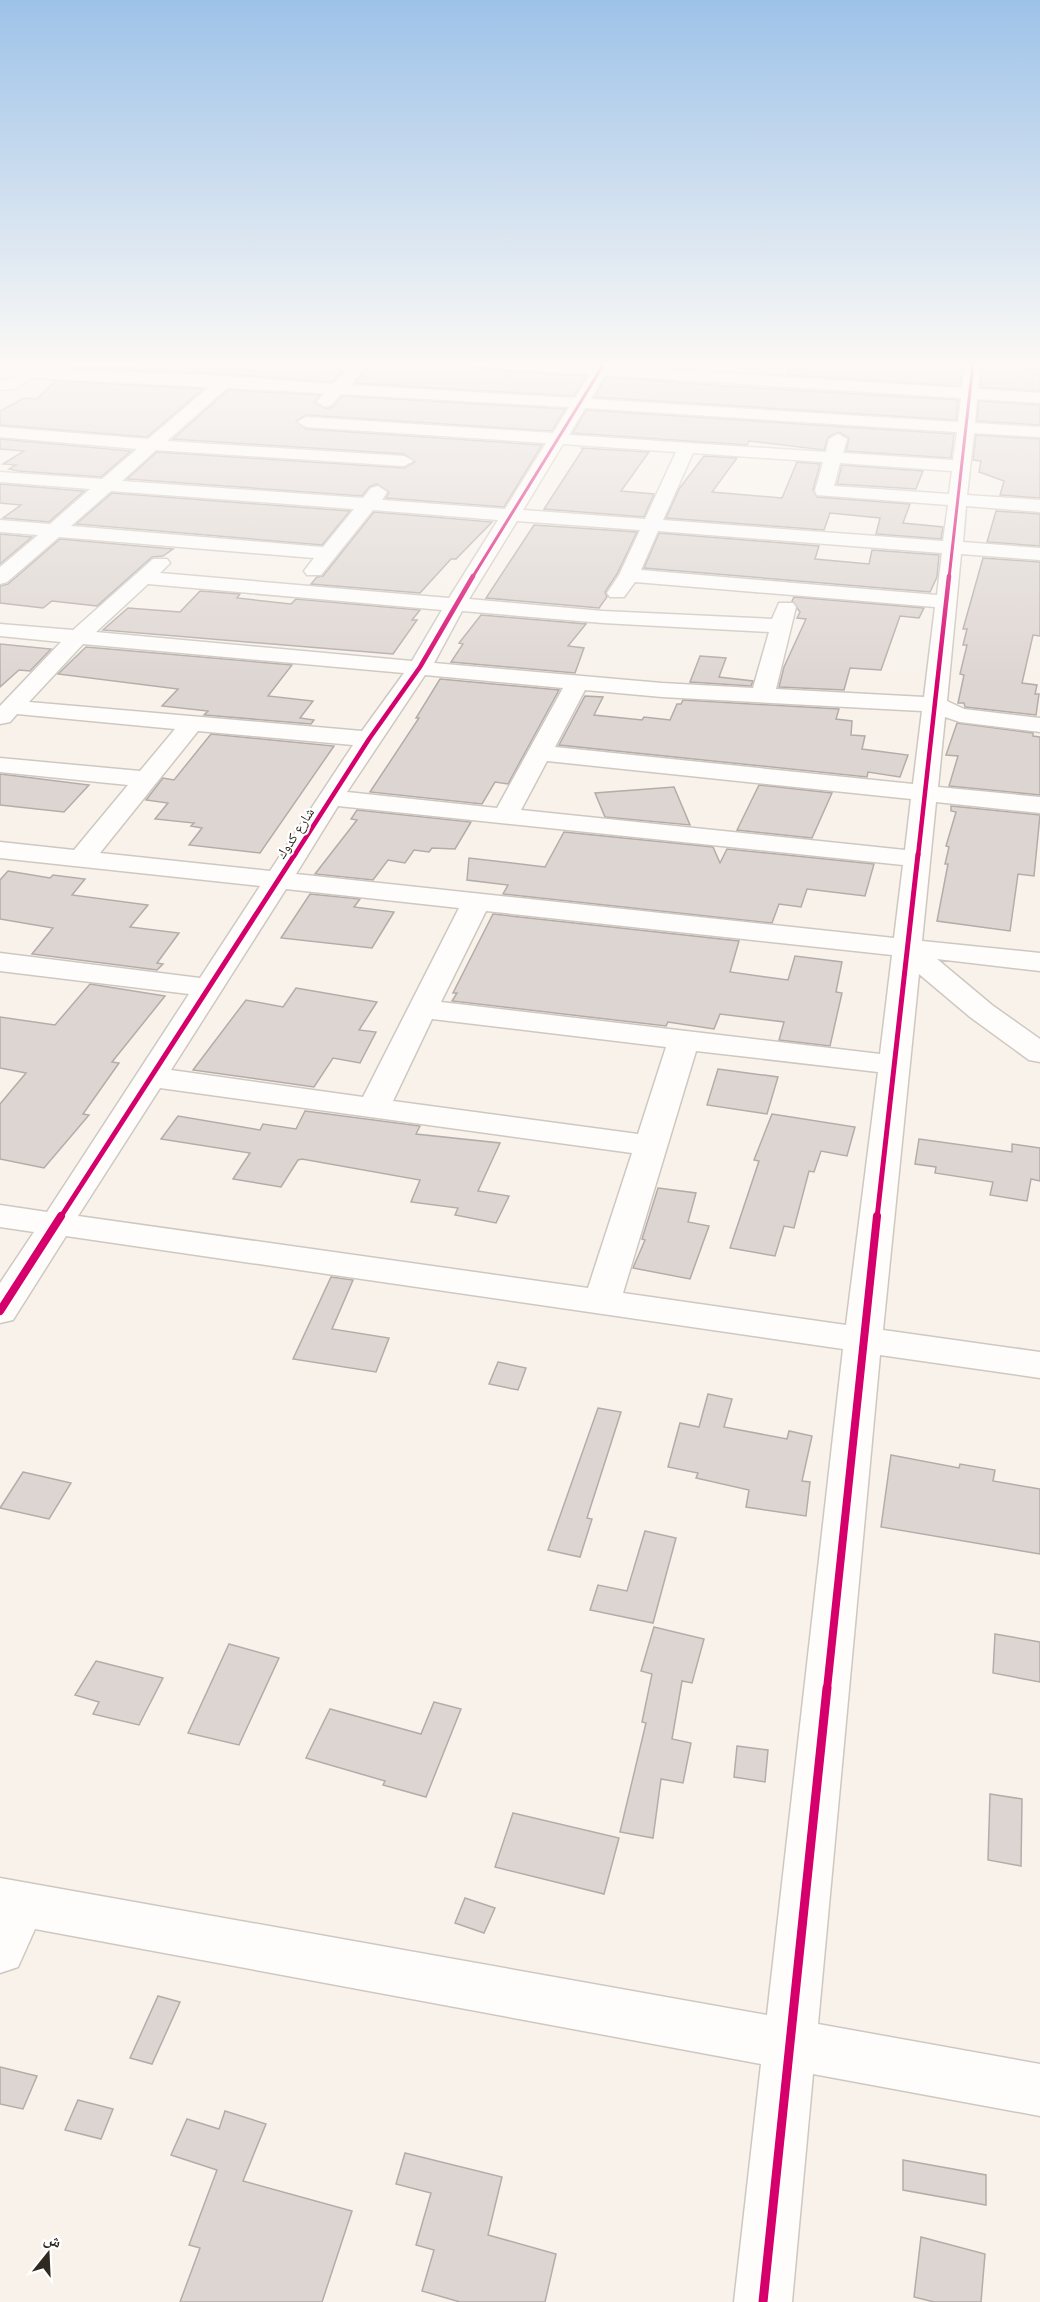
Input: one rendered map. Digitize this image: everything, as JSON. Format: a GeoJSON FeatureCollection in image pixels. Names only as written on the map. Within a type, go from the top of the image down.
{"type":"FeatureCollection","features":[{"type":"Feature","properties":{"kind":"street"},"geometry":{"type":"LineString","coordinates":[[0,578],[123,471]]}},
{"type":"Feature","properties":{"kind":"street"},"geometry":{"type":"LineString","coordinates":[[298,591],[396,471]]}},
{"type":"Feature","properties":{"kind":"street","name":"شارع كدوك"},"geometry":{"type":"LineString","coordinates":[[0,1311],[369,739],[420,667],[455,605],[538,471]]}},
{"type":"Feature","properties":{"kind":"street"},"geometry":{"type":"LineString","coordinates":[[603,617],[629,575],[675,471]]}},
{"type":"Feature","properties":{"kind":"street"},"geometry":{"type":"LineString","coordinates":[[829,471],[824,491],[959,484]]}},
{"type":"Feature","properties":{"kind":"street"},"geometry":{"type":"LineString","coordinates":[[898,471],[959,484],[1040,506]]}},
{"type":"Feature","properties":{"kind":"street"},"geometry":{"type":"LineString","coordinates":[[763,2302],[863,1340],[961,471]]}},
{"type":"Feature","properties":{"kind":"street"},"geometry":{"type":"LineString","coordinates":[[0,477],[1040,554]]}},
{"type":"Feature","properties":{"kind":"street"},"geometry":{"type":"LineString","coordinates":[[0,526],[328,553]]}},
{"type":"Feature","properties":{"kind":"street"},"geometry":{"type":"LineString","coordinates":[[6,713],[78,637],[184,542]]}},
{"type":"Feature","properties":{"kind":"street"},"geometry":{"type":"LineString","coordinates":[[629,575],[946,602]]}},
{"type":"Feature","properties":{"kind":"street"},"geometry":{"type":"LineString","coordinates":[[144,578],[603,617],[781,626]]}},
{"type":"Feature","properties":{"kind":"street"},"geometry":{"type":"LineString","coordinates":[[763,695],[791,588]]}},
{"type":"Feature","properties":{"kind":"street"},"geometry":{"type":"LineString","coordinates":[[0,630],[578,682],[935,705],[960,714],[1040,725]]}},
{"type":"Feature","properties":{"kind":"street"},"geometry":{"type":"LineString","coordinates":[[506,815],[578,682]]}},
{"type":"Feature","properties":{"kind":"street"},"geometry":{"type":"LineString","coordinates":[[6,713],[192,723],[369,739]]}},
{"type":"Feature","properties":{"kind":"street"},"geometry":{"type":"LineString","coordinates":[[81,859],[192,723]]}},
{"type":"Feature","properties":{"kind":"street"},"geometry":{"type":"LineString","coordinates":[[538,753],[1040,804]]}},
{"type":"Feature","properties":{"kind":"street"},"geometry":{"type":"LineString","coordinates":[[0,765],[146,779]]}},
{"type":"Feature","properties":{"kind":"street"},"geometry":{"type":"LineString","coordinates":[[332,798],[918,859]]}},
{"type":"Feature","properties":{"kind":"street"},"geometry":{"type":"LineString","coordinates":[[0,850],[1040,962]]}},
{"type":"Feature","properties":{"kind":"street"},"geometry":{"type":"LineString","coordinates":[[373,1108],[476,902]]}},
{"type":"Feature","properties":{"kind":"street"},"geometry":{"type":"LineString","coordinates":[[908,949],[981,1011],[1040,1053]]}},
{"type":"Feature","properties":{"kind":"street"},"geometry":{"type":"LineString","coordinates":[[4,968],[209,988]]}},
{"type":"Feature","properties":{"kind":"street"},"geometry":{"type":"LineString","coordinates":[[423,1009],[894,1065]]}},
{"type":"Feature","properties":{"kind":"street"},"geometry":{"type":"LineString","coordinates":[[602,1302],[684,1040]]}},
{"type":"Feature","properties":{"kind":"street"},"geometry":{"type":"LineString","coordinates":[[151,1077],[651,1146]]}},
{"type":"Feature","properties":{"kind":"street"},"geometry":{"type":"LineString","coordinates":[[0,1216],[1040,1365]]}},
{"type":"Feature","properties":{"kind":"street"},"geometry":{"type":"LineString","coordinates":[[0,1950],[11,1902],[1040,2090]]}},
{"type":"Feature","properties":{"kind":"building"},"geometry":{"type":"Polygon","coordinates":[[[24,471],[107,471],[101,477],[24,471]]]}},
{"type":"Feature","properties":{"kind":"building"},"geometry":{"type":"Polygon","coordinates":[[[135,471],[526,471],[504,507],[386,498],[389,492],[377,484],[369,487],[362,496],[127,479],[135,471]]]}},
{"type":"Feature","properties":{"kind":"building"},"geometry":{"type":"Polygon","coordinates":[[[568,471],[635,471],[621,491],[654,494],[644,517],[544,509],[568,471]]]}},
{"type":"Feature","properties":{"kind":"building"},"geometry":{"type":"Polygon","coordinates":[[[692,471],[727,471],[712,492],[782,498],[793,471],[818,471],[813,490],[817,497],[910,504],[903,523],[943,527],[941,539],[876,534],[880,518],[830,513],[824,530],[666,518],[679,489],[692,471]]]}},
{"type":"Feature","properties":{"kind":"building"},"geometry":{"type":"Polygon","coordinates":[[[840,471],[923,471],[916,489],[837,484],[840,471]]]}},
{"type":"Feature","properties":{"kind":"building"},"geometry":{"type":"Polygon","coordinates":[[[1040,471],[1040,498],[1000,495],[1004,481],[979,472],[1040,471]]]}},
{"type":"Feature","properties":{"kind":"building"},"geometry":{"type":"Polygon","coordinates":[[[0,484],[84,491],[49,522],[3,518],[21,505],[0,503],[0,484]]]}},
{"type":"Feature","properties":{"kind":"building"},"geometry":{"type":"Polygon","coordinates":[[[112,493],[350,511],[322,545],[76,524],[112,493]]]}},
{"type":"Feature","properties":{"kind":"building"},"geometry":{"type":"Polygon","coordinates":[[[996,511],[1040,514],[1040,546],[987,542],[996,511]]]}},
{"type":"Feature","properties":{"kind":"building"},"geometry":{"type":"Polygon","coordinates":[[[374,512],[492,522],[456,559],[451,559],[420,593],[311,584],[317,577],[323,576],[374,512]]]}},
{"type":"Feature","properties":{"kind":"building"},"geometry":{"type":"Polygon","coordinates":[[[534,525],[637,532],[617,574],[605,592],[607,597],[599,608],[486,598],[534,525]]]}},
{"type":"Feature","properties":{"kind":"building"},"geometry":{"type":"Polygon","coordinates":[[[659,533],[819,546],[815,559],[869,564],[872,550],[939,555],[937,577],[930,592],[644,568],[659,533]]]}},
{"type":"Feature","properties":{"kind":"building"},"geometry":{"type":"Polygon","coordinates":[[[0,534],[32,537],[0,564],[0,534]]]}},
{"type":"Feature","properties":{"kind":"building"},"geometry":{"type":"Polygon","coordinates":[[[60,539],[173,549],[163,556],[152,557],[97,606],[52,601],[43,608],[0,603],[0,586],[8,584],[60,539]]]}},
{"type":"Feature","properties":{"kind":"building"},"geometry":{"type":"Polygon","coordinates":[[[983,558],[1040,562],[1040,636],[1033,635],[1022,683],[1037,685],[1035,694],[1039,694],[1036,715],[965,707],[964,703],[958,703],[964,675],[960,674],[967,645],[963,645],[967,629],[963,629],[983,558]]]}},
{"type":"Feature","properties":{"kind":"building"},"geometry":{"type":"Polygon","coordinates":[[[200,591],[240,594],[237,598],[291,604],[296,599],[420,610],[412,620],[417,620],[393,654],[103,630],[128,608],[180,612],[200,591]]]}},
{"type":"Feature","properties":{"kind":"building"},"geometry":{"type":"Polygon","coordinates":[[[794,597],[924,608],[919,618],[900,616],[881,670],[850,668],[844,690],[779,687],[784,667],[806,619],[797,618],[800,612],[792,601],[794,597]]]}},
{"type":"Feature","properties":{"kind":"building"},"geometry":{"type":"Polygon","coordinates":[[[481,615],[586,624],[568,646],[584,648],[575,673],[451,662],[463,644],[459,643],[481,615]]]}},
{"type":"Feature","properties":{"kind":"building"},"geometry":{"type":"Polygon","coordinates":[[[0,644],[51,649],[30,671],[19,670],[0,687],[0,644]]]}},
{"type":"Feature","properties":{"kind":"building"},"geometry":{"type":"Polygon","coordinates":[[[86,647],[292,665],[268,696],[313,701],[300,718],[314,720],[311,724],[204,715],[208,711],[162,706],[178,689],[58,674],[86,647]]]}},
{"type":"Feature","properties":{"kind":"building"},"geometry":{"type":"Polygon","coordinates":[[[700,656],[726,658],[719,677],[753,681],[751,686],[690,682],[700,656]]]}},
{"type":"Feature","properties":{"kind":"building"},"geometry":{"type":"Polygon","coordinates":[[[440,679],[559,690],[508,784],[495,782],[482,804],[370,792],[419,718],[416,718],[440,679]]]}},
{"type":"Feature","properties":{"kind":"building"},"geometry":{"type":"Polygon","coordinates":[[[585,696],[603,697],[594,715],[642,720],[644,717],[670,720],[677,704],[681,704],[683,700],[839,709],[836,719],[852,721],[851,735],[865,736],[862,749],[908,755],[900,777],[868,772],[867,777],[559,745],[585,696]]]}},
{"type":"Feature","properties":{"kind":"building"},"geometry":{"type":"Polygon","coordinates":[[[957,723],[1033,733],[1033,736],[1040,737],[1040,795],[949,786],[958,756],[946,755],[957,723]]]}},
{"type":"Feature","properties":{"kind":"building"},"geometry":{"type":"Polygon","coordinates":[[[211,734],[334,746],[260,853],[189,845],[202,828],[191,826],[194,823],[155,819],[168,803],[146,800],[163,778],[174,780],[211,734]]]}},
{"type":"Feature","properties":{"kind":"building"},"geometry":{"type":"Polygon","coordinates":[[[0,774],[89,785],[64,812],[0,805],[0,774]]]}},
{"type":"Feature","properties":{"kind":"building"},"geometry":{"type":"Polygon","coordinates":[[[759,785],[832,793],[812,838],[737,830],[759,785]]]}},
{"type":"Feature","properties":{"kind":"building"},"geometry":{"type":"Polygon","coordinates":[[[674,787],[690,825],[605,817],[595,793],[674,787]]]}},
{"type":"Feature","properties":{"kind":"building"},"geometry":{"type":"Polygon","coordinates":[[[951,806],[1040,815],[1034,876],[1018,874],[1010,931],[937,921],[948,864],[945,864],[949,847],[946,846],[956,812],[951,811],[951,806]]]}},
{"type":"Feature","properties":{"kind":"building"},"geometry":{"type":"Polygon","coordinates":[[[357,810],[471,822],[455,849],[432,848],[429,852],[414,850],[405,863],[388,860],[373,880],[315,874],[357,820],[351,819],[357,810]]]}},
{"type":"Feature","properties":{"kind":"building"},"geometry":{"type":"Polygon","coordinates":[[[564,832],[713,847],[720,863],[727,849],[874,864],[865,896],[807,889],[801,907],[779,904],[772,923],[503,894],[508,885],[467,880],[469,858],[545,867],[564,832]]]}},
{"type":"Feature","properties":{"kind":"building"},"geometry":{"type":"Polygon","coordinates":[[[8,871],[50,878],[53,875],[85,879],[72,895],[148,905],[130,927],[179,933],[157,963],[163,964],[157,970],[32,954],[53,928],[0,919],[0,880],[8,871]]]}},
{"type":"Feature","properties":{"kind":"building"},"geometry":{"type":"Polygon","coordinates":[[[310,894],[360,899],[354,907],[394,912],[372,948],[281,938],[310,894]]]}},
{"type":"Feature","properties":{"kind":"building"},"geometry":{"type":"Polygon","coordinates":[[[493,914],[739,941],[730,972],[788,980],[795,956],[842,962],[836,992],[842,993],[830,1046],[779,1040],[784,1022],[720,1014],[714,1029],[668,1022],[666,1026],[452,1001],[457,993],[453,993],[493,914]]]}},
{"type":"Feature","properties":{"kind":"building"},"geometry":{"type":"Polygon","coordinates":[[[90,984],[165,996],[112,1062],[119,1063],[83,1114],[89,1115],[44,1168],[0,1159],[0,1104],[26,1073],[0,1068],[0,1017],[55,1025],[90,984]]]}},
{"type":"Feature","properties":{"kind":"building"},"geometry":{"type":"Polygon","coordinates":[[[296,988],[377,1002],[359,1030],[376,1032],[360,1063],[333,1058],[314,1087],[193,1070],[246,1000],[283,1007],[296,988]]]}},
{"type":"Feature","properties":{"kind":"building"},"geometry":{"type":"Polygon","coordinates":[[[718,1069],[778,1077],[767,1114],[707,1105],[718,1069]]]}},
{"type":"Feature","properties":{"kind":"building"},"geometry":{"type":"Polygon","coordinates":[[[305,1111],[420,1126],[416,1134],[500,1143],[478,1191],[509,1196],[496,1223],[455,1215],[458,1208],[411,1202],[420,1180],[302,1159],[298,1160],[281,1187],[233,1179],[250,1153],[161,1139],[178,1116],[260,1130],[263,1124],[296,1129],[305,1111]]]}},
{"type":"Feature","properties":{"kind":"building"},"geometry":{"type":"Polygon","coordinates":[[[772,1114],[855,1127],[847,1156],[821,1151],[814,1172],[809,1171],[794,1228],[784,1226],[775,1256],[730,1248],[759,1161],[754,1160],[772,1114]]]}},
{"type":"Feature","properties":{"kind":"building"},"geometry":{"type":"Polygon","coordinates":[[[919,1139],[1012,1152],[1012,1144],[1040,1148],[1040,1181],[1031,1179],[1027,1201],[990,1195],[993,1182],[935,1173],[936,1167],[915,1164],[919,1139]]]}},
{"type":"Feature","properties":{"kind":"building"},"geometry":{"type":"Polygon","coordinates":[[[658,1188],[696,1193],[688,1222],[709,1226],[690,1279],[633,1268],[645,1240],[642,1239],[658,1188]]]}},
{"type":"Feature","properties":{"kind":"building"},"geometry":{"type":"Polygon","coordinates":[[[331,1277],[353,1280],[332,1329],[389,1338],[376,1372],[293,1359],[331,1277]]]}},
{"type":"Feature","properties":{"kind":"building"},"geometry":{"type":"Polygon","coordinates":[[[498,1362],[526,1368],[518,1390],[489,1384],[498,1362]]]}},
{"type":"Feature","properties":{"kind":"building"},"geometry":{"type":"Polygon","coordinates":[[[708,1394],[732,1399],[724,1427],[787,1439],[789,1431],[812,1436],[802,1481],[810,1482],[806,1516],[746,1507],[749,1490],[696,1478],[698,1473],[668,1467],[680,1423],[699,1427],[708,1394]]]}},
{"type":"Feature","properties":{"kind":"building"},"geometry":{"type":"Polygon","coordinates":[[[598,1408],[621,1412],[587,1518],[592,1519],[580,1557],[548,1550],[598,1408]]]}},
{"type":"Feature","properties":{"kind":"building"},"geometry":{"type":"Polygon","coordinates":[[[891,1455],[959,1468],[960,1464],[995,1470],[993,1481],[1040,1489],[1040,1554],[881,1527],[891,1455]]]}},
{"type":"Feature","properties":{"kind":"building"},"geometry":{"type":"Polygon","coordinates":[[[23,1472],[71,1483],[49,1519],[0,1508],[23,1472]]]}},
{"type":"Feature","properties":{"kind":"building"},"geometry":{"type":"Polygon","coordinates":[[[645,1531],[676,1538],[653,1623],[590,1610],[598,1585],[627,1591],[645,1531]]]}},
{"type":"Feature","properties":{"kind":"building"},"geometry":{"type":"Polygon","coordinates":[[[654,1627],[704,1639],[692,1683],[682,1681],[672,1739],[691,1743],[683,1783],[661,1779],[653,1838],[620,1832],[646,1723],[642,1722],[652,1674],[641,1671],[654,1627]]]}},
{"type":"Feature","properties":{"kind":"building"},"geometry":{"type":"Polygon","coordinates":[[[995,1634],[1040,1642],[1040,1682],[993,1673],[995,1634]]]}},
{"type":"Feature","properties":{"kind":"building"},"geometry":{"type":"Polygon","coordinates":[[[229,1644],[279,1658],[239,1745],[188,1733],[229,1644]]]}},
{"type":"Feature","properties":{"kind":"building"},"geometry":{"type":"Polygon","coordinates":[[[96,1661],[163,1678],[139,1725],[93,1714],[99,1702],[75,1695],[96,1661]]]}},
{"type":"Feature","properties":{"kind":"building"},"geometry":{"type":"Polygon","coordinates":[[[434,1702],[461,1709],[426,1797],[383,1785],[385,1781],[306,1758],[330,1709],[421,1734],[434,1702]]]}},
{"type":"Feature","properties":{"kind":"building"},"geometry":{"type":"Polygon","coordinates":[[[737,1746],[768,1750],[765,1782],[734,1777],[737,1746]]]}},
{"type":"Feature","properties":{"kind":"building"},"geometry":{"type":"Polygon","coordinates":[[[990,1794],[1022,1799],[1021,1866],[988,1860],[990,1794]]]}},
{"type":"Feature","properties":{"kind":"building"},"geometry":{"type":"Polygon","coordinates":[[[513,1813],[619,1838],[604,1894],[495,1867],[513,1813]]]}},
{"type":"Feature","properties":{"kind":"building"},"geometry":{"type":"Polygon","coordinates":[[[465,1898],[495,1908],[484,1933],[455,1923],[465,1898]]]}},
{"type":"Feature","properties":{"kind":"building"},"geometry":{"type":"Polygon","coordinates":[[[158,1996],[180,2002],[152,2064],[130,2058],[158,1996]]]}},
{"type":"Feature","properties":{"kind":"building"},"geometry":{"type":"Polygon","coordinates":[[[0,2067],[37,2076],[23,2109],[0,2104],[0,2067]]]}},
{"type":"Feature","properties":{"kind":"building"},"geometry":{"type":"Polygon","coordinates":[[[78,2100],[113,2109],[101,2139],[65,2130],[78,2100]]]}},
{"type":"Feature","properties":{"kind":"building"},"geometry":{"type":"Polygon","coordinates":[[[225,2111],[266,2124],[243,2181],[352,2211],[322,2302],[180,2302],[200,2248],[189,2245],[217,2170],[171,2155],[187,2119],[219,2129],[225,2111]]]}},
{"type":"Feature","properties":{"kind":"building"},"geometry":{"type":"Polygon","coordinates":[[[405,2153],[502,2177],[488,2235],[556,2254],[545,2302],[460,2302],[422,2291],[434,2250],[416,2245],[431,2193],[396,2184],[405,2153]]]}},
{"type":"Feature","properties":{"kind":"building"},"geometry":{"type":"Polygon","coordinates":[[[903,2160],[986,2175],[986,2205],[903,2190],[903,2160]]]}},
{"type":"Feature","properties":{"kind":"building"},"geometry":{"type":"Polygon","coordinates":[[[921,2237],[985,2254],[981,2302],[934,2302],[914,2297],[921,2237]]]}},
{"type":"Feature","properties":{"kind":"cycle path"},"geometry":{"type":"LineString","coordinates":[[0,1311],[369,739],[420,667],[455,605],[538,471]]}},
{"type":"Feature","properties":{"kind":"cycle path"},"geometry":{"type":"LineString","coordinates":[[763,2302],[863,1340],[961,471]]}}]}
